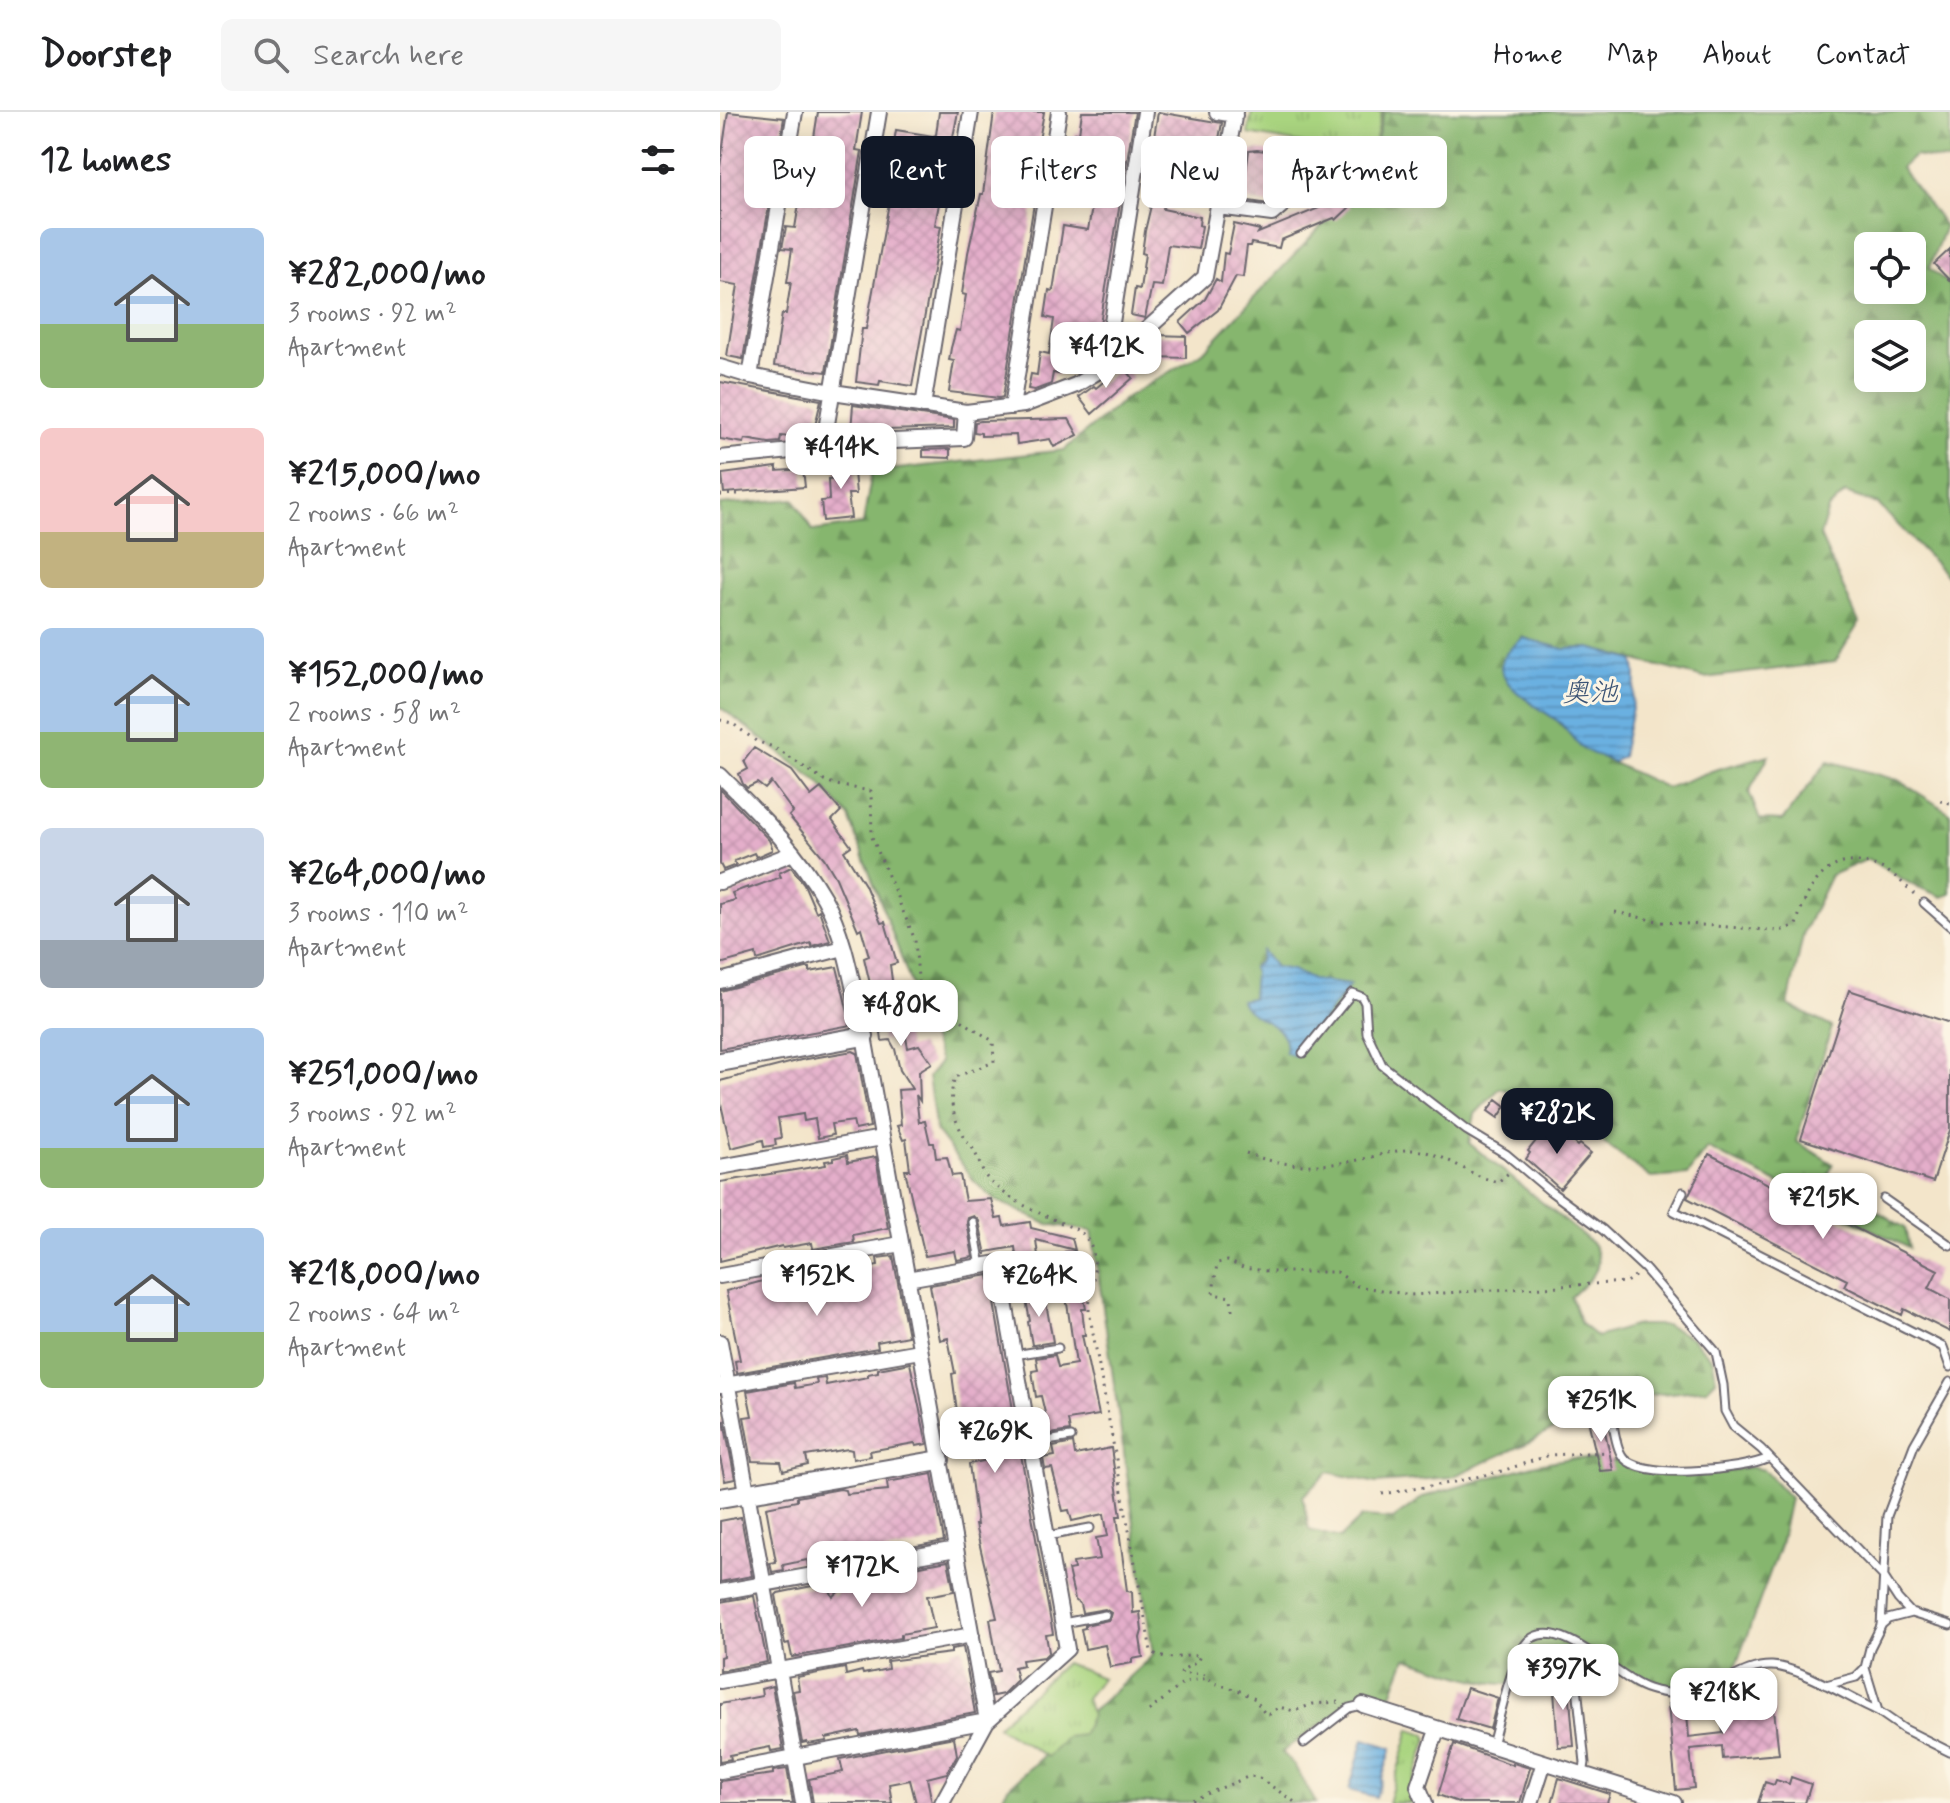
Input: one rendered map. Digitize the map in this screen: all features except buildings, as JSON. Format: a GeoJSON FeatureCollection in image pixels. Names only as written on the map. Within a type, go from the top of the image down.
{"type":"FeatureCollection","features":[{"type":"Feature","properties":{"kind":"street"},"geometry":{"type":"LineString","coordinates":[[750,376],[795,112]]}},
{"type":"Feature","properties":{"kind":"street"},"geometry":{"type":"LineString","coordinates":[[720,458],[823,448],[879,112]]}},
{"type":"Feature","properties":{"kind":"street"},"geometry":{"type":"LineString","coordinates":[[923,406],[971,112]]}},
{"type":"Feature","properties":{"kind":"street"},"geometry":{"type":"LineString","coordinates":[[1012,407],[1059,112]]}},
{"type":"Feature","properties":{"kind":"street"},"geometry":{"type":"LineString","coordinates":[[1105,367],[1145,112]]}},
{"type":"Feature","properties":{"kind":"street"},"geometry":{"type":"LineString","coordinates":[[1217,112],[1235,113],[1231,136]]}},
{"type":"Feature","properties":{"kind":"street"},"geometry":{"type":"LineString","coordinates":[[720,367],[833,392],[966,412],[1042,400],[1105,367],[1205,277],[1218,208]]}},
{"type":"Feature","properties":{"kind":"street"},"geometry":{"type":"LineString","coordinates":[[1226,208],[1272,214],[1279,208]]}},
{"type":"Feature","properties":{"kind":"street"},"geometry":{"type":"LineString","coordinates":[[824,444],[964,438],[966,412]]}},
{"type":"Feature","properties":{"kind":"street"},"geometry":{"type":"LineString","coordinates":[[720,775],[767,819],[793,853],[825,900],[843,948],[864,1036],[987,1721]]}},
{"type":"Feature","properties":{"kind":"street"},"geometry":{"type":"LineString","coordinates":[[720,882],[793,853]]}},
{"type":"Feature","properties":{"kind":"street"},"geometry":{"type":"LineString","coordinates":[[720,981],[843,948]]}},
{"type":"Feature","properties":{"kind":"street"},"geometry":{"type":"LineString","coordinates":[[720,1062],[864,1036]]}},
{"type":"Feature","properties":{"kind":"street"},"geometry":{"type":"LineString","coordinates":[[720,1167],[882,1138]]}},
{"type":"Feature","properties":{"kind":"street"},"geometry":{"type":"LineString","coordinates":[[720,1276],[901,1244]]}},
{"type":"Feature","properties":{"kind":"street"},"geometry":{"type":"LineString","coordinates":[[907,1279],[998,1263],[1067,1649],[987,1721],[942,1803]]}},
{"type":"Feature","properties":{"kind":"street"},"geometry":{"type":"LineString","coordinates":[[720,1342],[724,1386],[748,1493],[803,1803]]}},
{"type":"Feature","properties":{"kind":"street"},"geometry":{"type":"LineString","coordinates":[[724,1386],[920,1351]]}},
{"type":"Feature","properties":{"kind":"street"},"geometry":{"type":"LineString","coordinates":[[720,1498],[940,1460]]}},
{"type":"Feature","properties":{"kind":"street"},"geometry":{"type":"LineString","coordinates":[[720,1592],[956,1549]]}},
{"type":"Feature","properties":{"kind":"street"},"geometry":{"type":"LineString","coordinates":[[720,1681],[972,1635]]}},
{"type":"Feature","properties":{"kind":"street"},"geometry":{"type":"LineString","coordinates":[[1358,1706],[1674,1803]]}},
{"type":"Feature","properties":{"kind":"street"},"geometry":{"type":"LineString","coordinates":[[720,1771],[987,1721]]}},
{"type":"Feature","properties":{"kind":"street"},"geometry":{"type":"LineString","coordinates":[[1425,1803],[1418,1786],[1437,1730]]}},
{"type":"Feature","properties":{"kind":"street"},"geometry":{"type":"LineString","coordinates":[[1531,1803],[1544,1762]]}},
{"type":"Feature","properties":{"kind":"street"},"geometry":{"type":"LineString","coordinates":[[1616,1803],[1621,1787]]}},
{"type":"Feature","properties":{"kind":"lane"},"geometry":{"type":"LineString","coordinates":[[1924,903],[1950,926]]}},
{"type":"Feature","properties":{"kind":"lane"},"geometry":{"type":"LineString","coordinates":[[1303,1053],[1352,993],[1358,994],[1365,1003],[1367,1033],[1382,1065],[1466,1130],[1506,1154],[1603,1230],[1645,1269],[1711,1344],[1719,1366],[1728,1419],[1883,1576],[1911,1613],[1950,1625]]}},
{"type":"Feature","properties":{"kind":"lane"},"geometry":{"type":"LineString","coordinates":[[1683,1192],[1674,1211],[1943,1347],[1950,1367]]}},
{"type":"Feature","properties":{"kind":"lane"},"geometry":{"type":"LineString","coordinates":[[1884,1199],[1950,1245]]}},
{"type":"Feature","properties":{"kind":"lane"},"geometry":{"type":"LineString","coordinates":[[973,1222],[981,1266]]}},
{"type":"Feature","properties":{"kind":"lane"},"geometry":{"type":"LineString","coordinates":[[1003,1292],[1045,1285]]}},
{"type":"Feature","properties":{"kind":"lane"},"geometry":{"type":"LineString","coordinates":[[1014,1355],[1058,1348]]}},
{"type":"Feature","properties":{"kind":"lane"},"geometry":{"type":"LineString","coordinates":[[1881,1626],[1887,1516],[1914,1445],[1950,1382]]}},
{"type":"Feature","properties":{"kind":"lane"},"geometry":{"type":"LineString","coordinates":[[1593,1409],[1610,1406],[1621,1455],[1642,1469],[1727,1468],[1756,1465],[1769,1458]]}},
{"type":"Feature","properties":{"kind":"lane"},"geometry":{"type":"LineString","coordinates":[[1030,1444],[1071,1437]]}},
{"type":"Feature","properties":{"kind":"lane"},"geometry":{"type":"LineString","coordinates":[[1047,1536],[1090,1528]]}},
{"type":"Feature","properties":{"kind":"lane"},"geometry":{"type":"LineString","coordinates":[[1878,1711],[1865,1668],[1870,1648],[1888,1619],[1911,1613]]}},
{"type":"Feature","properties":{"kind":"lane"},"geometry":{"type":"LineString","coordinates":[[1063,1623],[1105,1615]]}},
{"type":"Feature","properties":{"kind":"lane"},"geometry":{"type":"LineString","coordinates":[[1492,1746],[1518,1654],[1527,1640],[1553,1633],[1580,1646],[1636,1684],[1665,1693],[1707,1689],[1753,1669],[1774,1666],[1796,1671],[1878,1711],[1904,1729],[1950,1752]]}},
{"type":"Feature","properties":{"kind":"lane"},"geometry":{"type":"LineString","coordinates":[[1580,1646],[1576,1676],[1585,1763],[1583,1775]]}},
{"type":"Feature","properties":{"kind":"lane"},"geometry":{"type":"LineString","coordinates":[[1824,1685],[1856,1677],[1865,1668]]}},
{"type":"Feature","properties":{"kind":"lane"},"geometry":{"type":"LineString","coordinates":[[1304,1743],[1358,1706]]}},
{"type":"Feature","properties":{"kind":"path"},"geometry":{"type":"LineString","coordinates":[[720,495],[738,494]]}},
{"type":"Feature","properties":{"kind":"path"},"geometry":{"type":"LineString","coordinates":[[720,720],[732,723],[756,741],[773,747],[824,780],[871,791],[872,837],[915,940],[922,997],[937,1012],[952,1015],[993,1041],[994,1062],[955,1077],[952,1104],[961,1134],[974,1150],[987,1178],[1013,1198],[1080,1231],[1087,1238],[1095,1256],[1096,1272],[1090,1291],[1089,1311],[1151,1651],[1160,1658],[1171,1659],[1184,1654],[1200,1656],[1181,1674],[1197,1673],[1255,1699],[1265,1714],[1279,1707],[1294,1711],[1313,1704],[1335,1704],[1344,1699],[1358,1706]]}},
{"type":"Feature","properties":{"kind":"path"},"geometry":{"type":"LineString","coordinates":[[1940,801],[1950,803]]}},
{"type":"Feature","properties":{"kind":"path"},"geometry":{"type":"LineString","coordinates":[[1615,912],[1662,922],[1780,931],[1796,925],[1816,877],[1828,869],[1852,861],[1880,867],[1924,903]]}},
{"type":"Feature","properties":{"kind":"path"},"geometry":{"type":"LineString","coordinates":[[1246,1153],[1286,1164],[1315,1166],[1408,1149],[1428,1151],[1483,1179],[1498,1182],[1519,1165]]}},
{"type":"Feature","properties":{"kind":"path"},"geometry":{"type":"LineString","coordinates":[[1232,1310],[1231,1297],[1213,1294],[1214,1269],[1221,1261],[1243,1268],[1275,1272],[1337,1272],[1357,1286],[1411,1295],[1626,1282],[1645,1269]]}},
{"type":"Feature","properties":{"kind":"path"},"geometry":{"type":"LineString","coordinates":[[1382,1494],[1473,1478],[1550,1455],[1597,1454],[1620,1449]]}},
{"type":"Feature","properties":{"kind":"path"},"geometry":{"type":"LineString","coordinates":[[1149,1711],[1185,1682],[1208,1678]]}},
{"type":"Feature","properties":{"kind":"path"},"geometry":{"type":"LineString","coordinates":[[1185,1803],[1250,1776],[1258,1777],[1296,1803]]}},
{"type":"Feature","properties":{"kind":"green space"},"geometry":{"type":"Polygon","coordinates":[[[1252,112],[1382,112],[1377,136],[1248,134],[1252,112]]]}},
{"type":"Feature","properties":{"kind":"green space"},"geometry":{"type":"Polygon","coordinates":[[[1384,112],[1950,112],[1950,161],[1914,156],[1901,168],[1945,226],[1929,268],[1950,285],[1950,579],[1878,504],[1845,493],[1828,509],[1820,536],[1859,623],[1835,662],[1704,678],[1590,648],[1564,649],[1523,638],[1512,686],[1558,721],[1583,749],[1667,788],[1717,769],[1769,755],[1749,792],[1760,820],[1782,821],[1828,761],[1898,780],[1950,813],[1950,894],[1942,897],[1911,884],[1868,859],[1831,875],[1804,931],[1788,1005],[1832,1027],[1796,1141],[1833,1164],[1826,1180],[1905,1228],[1909,1248],[1707,1148],[1687,1175],[1651,1178],[1555,1106],[1500,1088],[1475,1114],[1469,1143],[1593,1244],[1598,1262],[1594,1274],[1571,1297],[1581,1324],[1597,1337],[1637,1325],[1666,1325],[1692,1338],[1713,1360],[1716,1380],[1707,1389],[1623,1398],[1579,1415],[1532,1441],[1452,1477],[1376,1483],[1328,1472],[1303,1496],[1309,1530],[1340,1538],[1362,1517],[1393,1519],[1423,1497],[1537,1464],[1572,1458],[1618,1461],[1631,1469],[1665,1474],[1713,1474],[1749,1467],[1764,1470],[1790,1498],[1780,1545],[1734,1671],[1691,1688],[1658,1687],[1636,1679],[1592,1649],[1568,1650],[1570,1663],[1550,1674],[1529,1682],[1500,1684],[1468,1678],[1406,1658],[1388,1704],[1360,1697],[1282,1752],[1294,1765],[1316,1803],[999,1803],[1008,1788],[1153,1655],[1092,1231],[1047,1224],[995,1200],[975,1182],[936,1131],[928,1077],[940,1062],[849,817],[820,783],[720,707],[720,505],[794,499],[813,531],[863,524],[872,472],[1064,450],[1127,397],[1203,352],[1339,208],[1447,208],[1447,136],[1378,136],[1384,112]]]}},
{"type":"Feature","properties":{"kind":"green space"},"geometry":{"type":"Polygon","coordinates":[[[1065,1663],[1102,1678],[1086,1698],[1091,1715],[1082,1735],[1065,1737],[1047,1757],[997,1726],[1065,1663]]]}},
{"type":"Feature","properties":{"kind":"green space"},"geometry":{"type":"Polygon","coordinates":[[[1410,1729],[1425,1734],[1428,1739],[1411,1788],[1417,1803],[1388,1803],[1410,1729]]]}},
{"type":"Feature","properties":{"kind":"water","name":"奥池"},"geometry":{"type":"Polygon","coordinates":[[[1523,638],[1564,649],[1590,648],[1633,660],[1636,668],[1635,693],[1622,757],[1613,762],[1584,749],[1559,722],[1508,683],[1501,667],[1503,658],[1523,638]]]}},
{"type":"Feature","properties":{"kind":"water"},"geometry":{"type":"Polygon","coordinates":[[[1262,950],[1275,967],[1292,970],[1312,980],[1350,985],[1295,1056],[1285,1052],[1282,1033],[1251,1013],[1241,1000],[1252,998],[1252,968],[1260,961],[1262,950]]]}},
{"type":"Feature","properties":{"kind":"water"},"geometry":{"type":"Polygon","coordinates":[[[1364,1739],[1392,1748],[1376,1797],[1349,1790],[1364,1739]]]}}]}
